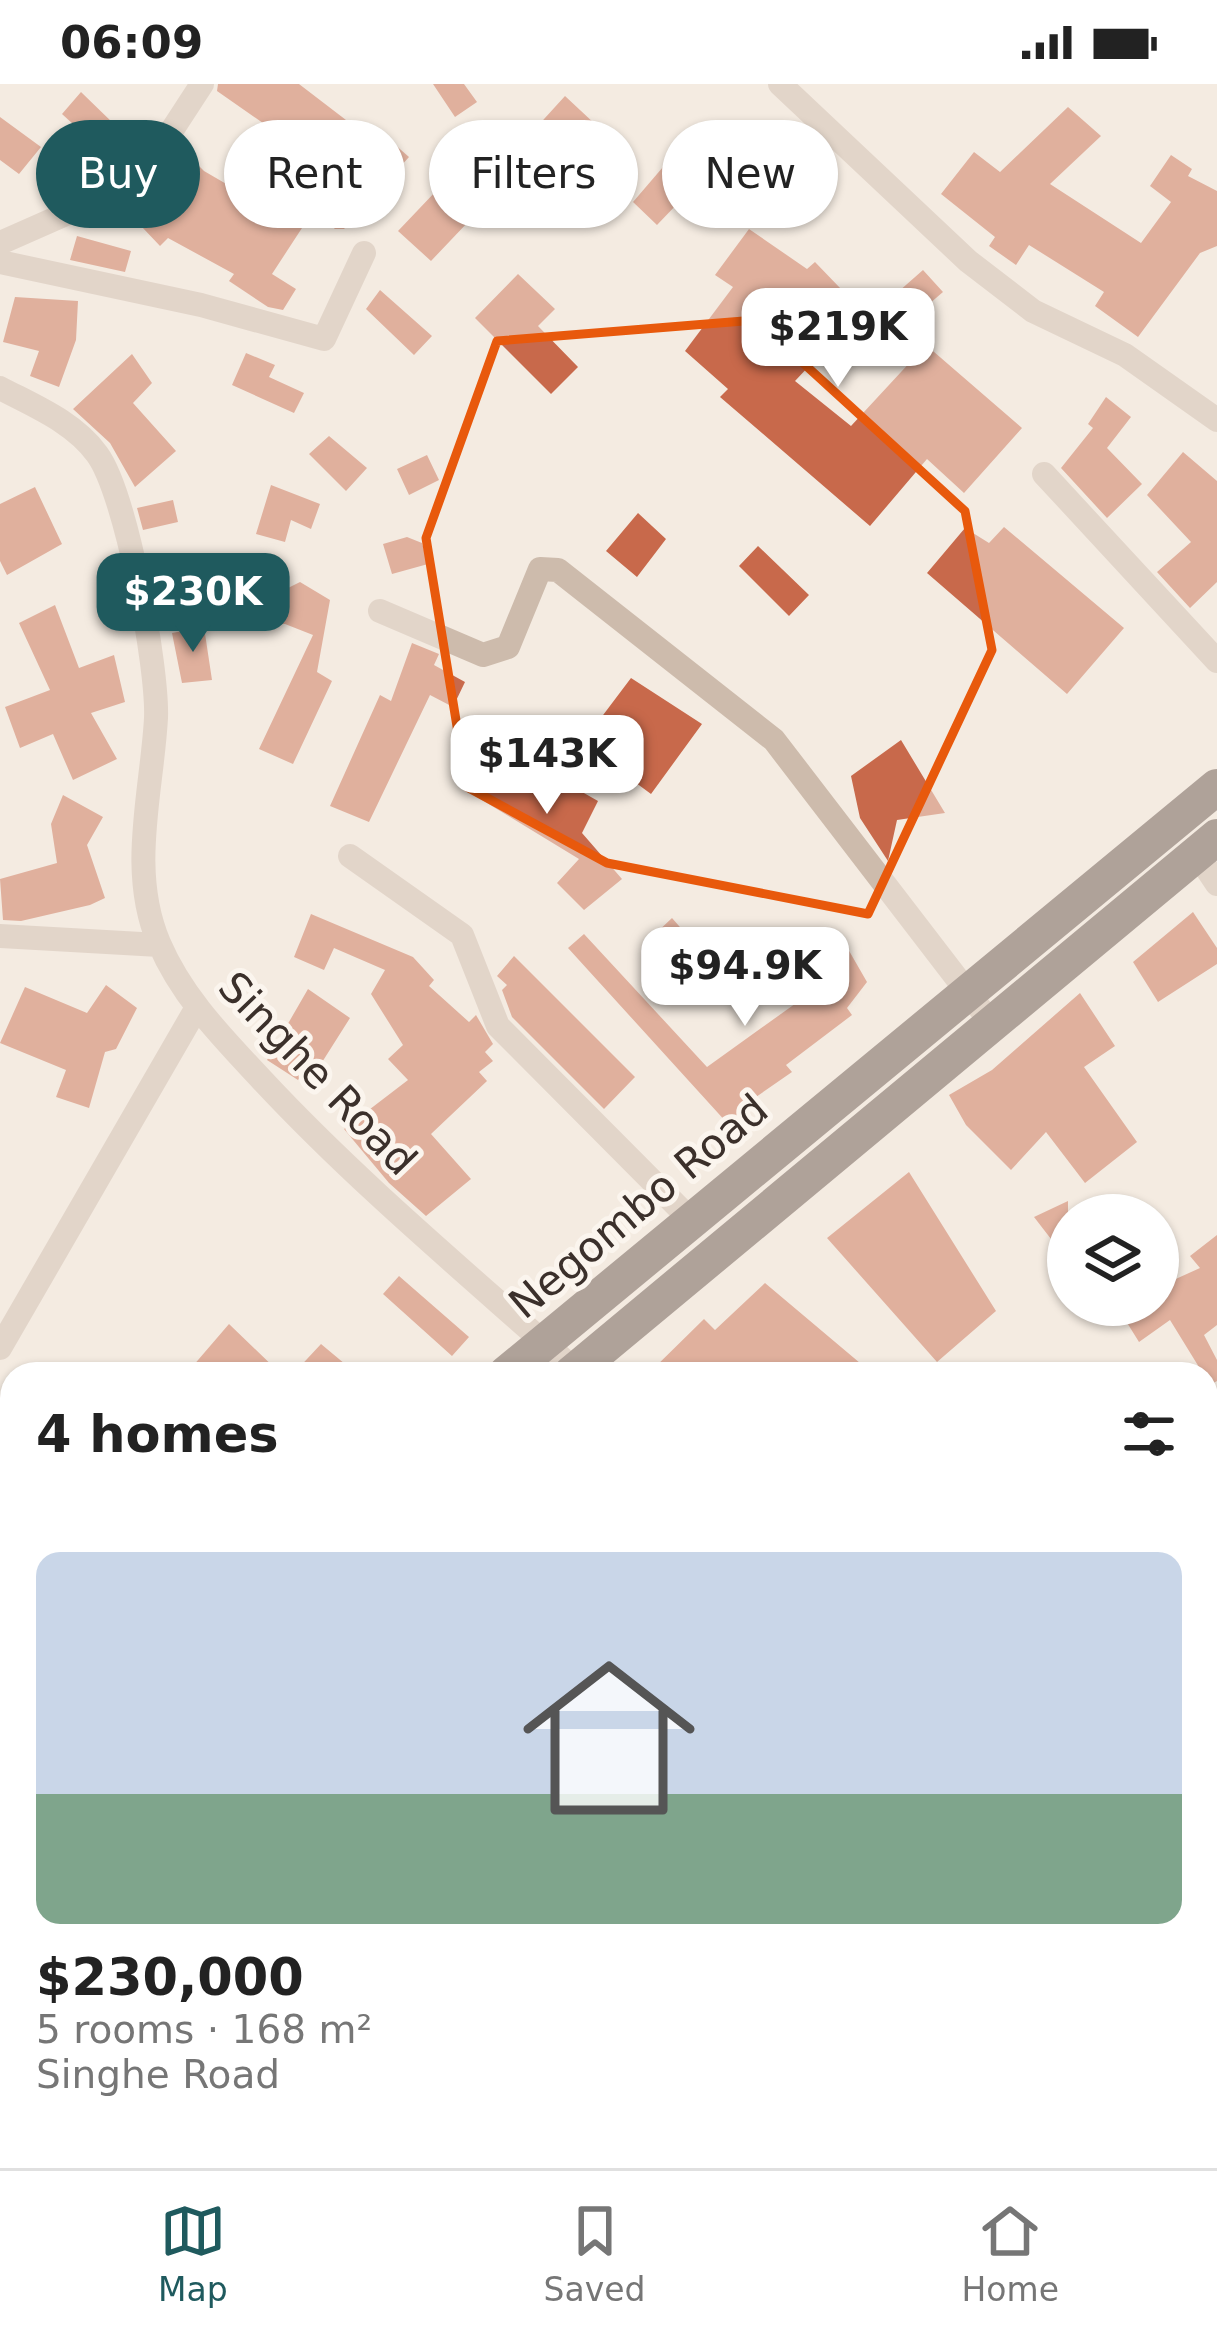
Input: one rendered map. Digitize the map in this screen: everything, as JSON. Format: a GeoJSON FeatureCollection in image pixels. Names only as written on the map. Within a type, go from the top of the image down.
{"type":"FeatureCollection","features":[{"type":"Feature","properties":{"kind":"highway","name":"Negombo Road"},"geometry":{"type":"LineString","coordinates":[[520,1362],[1217,787]]}},
{"type":"Feature","properties":{"kind":"highway","name":"Negombo Road"},"geometry":{"type":"LineString","coordinates":[[585,1362],[992,1024],[1210,858]]}},
{"type":"Feature","properties":{"kind":"street"},"geometry":{"type":"LineString","coordinates":[[0,243],[118,191],[148,167],[202,84]]}},
{"type":"Feature","properties":{"kind":"street"},"geometry":{"type":"LineString","coordinates":[[780,84],[968,262],[1033,311],[1125,356],[1217,420]]}},
{"type":"Feature","properties":{"kind":"street"},"geometry":{"type":"LineString","coordinates":[[0,262],[201,305],[324,339],[364,254]]}},
{"type":"Feature","properties":{"kind":"street","name":"Singhe Road"},"geometry":{"type":"LineString","coordinates":[[0,388],[63,421],[97,453],[117,494],[151,654],[156,714],[143,842],[146,906],[159,945],[196,1009],[332,1156],[563,1362]]}},
{"type":"Feature","properties":{"kind":"street"},"geometry":{"type":"LineString","coordinates":[[1044,474],[1217,661]]}},
{"type":"Feature","properties":{"kind":"street"},"geometry":{"type":"LineString","coordinates":[[380,611],[483,655],[508,646],[540,569],[558,570],[774,740],[992,1024]]}},
{"type":"Feature","properties":{"kind":"street"},"geometry":{"type":"LineString","coordinates":[[350,856],[462,935],[497,1026],[692,1222]]}},
{"type":"Feature","properties":{"kind":"street"},"geometry":{"type":"LineString","coordinates":[[0,935],[159,945]]}},
{"type":"Feature","properties":{"kind":"street"},"geometry":{"type":"LineString","coordinates":[[0,1348],[196,1009]]}},
{"type":"Feature","properties":{"kind":"highlighted area"},"geometry":{"type":"Polygon","coordinates":[[[756,320],[965,511],[992,650],[868,914],[607,863],[467,787],[426,538],[497,341],[756,320]]]}},
{"type":"Feature","properties":{"kind":"building"},"geometry":{"type":"Polygon","coordinates":[[[218,84],[299,84],[346,120],[259,120],[217,91],[218,84]]]}},
{"type":"Feature","properties":{"kind":"building"},"geometry":{"type":"Polygon","coordinates":[[[433,84],[464,84],[477,102],[455,117],[433,84]]]}},
{"type":"Feature","properties":{"kind":"building"},"geometry":{"type":"Polygon","coordinates":[[[81,92],[110,120],[69,120],[62,114],[81,92]]]}},
{"type":"Feature","properties":{"kind":"building"},"geometry":{"type":"Polygon","coordinates":[[[565,96],[591,120],[543,120],[565,96]]]}},
{"type":"Feature","properties":{"kind":"building"},"geometry":{"type":"Polygon","coordinates":[[[1068,107],[1101,136],[1050,184],[1141,243],[1171,202],[1150,186],[1171,155],[1192,169],[1188,176],[1217,191],[1217,246],[1200,253],[1138,337],[1095,306],[1104,292],[1029,245],[1016,265],[989,246],[995,237],[941,194],[974,152],[1000,172],[1068,107]]]}},
{"type":"Feature","properties":{"kind":"building"},"geometry":{"type":"Polygon","coordinates":[[[0,117],[36,143],[36,153],[19,174],[0,160],[0,117]]]}},
{"type":"Feature","properties":{"kind":"building"},"geometry":{"type":"Polygon","coordinates":[[[200,167],[224,183],[224,228],[302,228],[272,274],[296,289],[283,310],[268,307],[229,281],[234,274],[168,238],[160,246],[143,228],[200,228],[200,167]]]}},
{"type":"Feature","properties":{"kind":"building"},"geometry":{"type":"Polygon","coordinates":[[[662,168],[662,220],[657,225],[638,207],[638,196],[662,168]]]}},
{"type":"Feature","properties":{"kind":"building"},"geometry":{"type":"Polygon","coordinates":[[[429,198],[429,228],[462,228],[431,261],[398,231],[429,198]]]}},
{"type":"Feature","properties":{"kind":"building"},"geometry":{"type":"Polygon","coordinates":[[[749,229],[807,269],[815,262],[841,289],[801,325],[826,348],[795,381],[851,426],[926,345],[1022,428],[964,493],[927,459],[870,526],[720,397],[728,389],[685,351],[733,287],[715,275],[749,229]]]}},
{"type":"Feature","properties":{"kind":"building"},"geometry":{"type":"Polygon","coordinates":[[[77,236],[131,251],[125,272],[70,260],[77,236]]]}},
{"type":"Feature","properties":{"kind":"building"},"geometry":{"type":"Polygon","coordinates":[[[923,270],[943,292],[908,322],[890,299],[923,270]]]}},
{"type":"Feature","properties":{"kind":"building"},"geometry":{"type":"Polygon","coordinates":[[[518,274],[555,309],[538,326],[578,367],[551,394],[475,318],[518,274]]]}},
{"type":"Feature","properties":{"kind":"building"},"geometry":{"type":"Polygon","coordinates":[[[380,290],[432,336],[414,355],[366,309],[380,290]]]}},
{"type":"Feature","properties":{"kind":"building"},"geometry":{"type":"Polygon","coordinates":[[[15,297],[78,301],[76,340],[59,387],[30,376],[39,351],[3,342],[15,297]]]}},
{"type":"Feature","properties":{"kind":"building"},"geometry":{"type":"Polygon","coordinates":[[[246,353],[275,365],[269,377],[304,393],[294,413],[232,385],[246,353]]]}},
{"type":"Feature","properties":{"kind":"building"},"geometry":{"type":"Polygon","coordinates":[[[132,354],[152,383],[133,403],[176,451],[135,487],[110,443],[73,409],[132,354]]]}},
{"type":"Feature","properties":{"kind":"building"},"geometry":{"type":"Polygon","coordinates":[[[1106,397],[1131,417],[1107,448],[1142,484],[1107,518],[1061,468],[1093,428],[1088,424],[1106,397]]]}},
{"type":"Feature","properties":{"kind":"building"},"geometry":{"type":"Polygon","coordinates":[[[329,436],[367,468],[346,491],[309,454],[329,436]]]}},
{"type":"Feature","properties":{"kind":"building"},"geometry":{"type":"Polygon","coordinates":[[[1183,452],[1217,481],[1217,582],[1190,608],[1157,572],[1191,542],[1147,495],[1183,452]]]}},
{"type":"Feature","properties":{"kind":"building"},"geometry":{"type":"Polygon","coordinates":[[[427,455],[439,480],[409,495],[397,469],[427,455]]]}},
{"type":"Feature","properties":{"kind":"building"},"geometry":{"type":"Polygon","coordinates":[[[271,485],[320,504],[311,529],[291,520],[285,542],[256,534],[271,485]]]}},
{"type":"Feature","properties":{"kind":"building"},"geometry":{"type":"Polygon","coordinates":[[[35,487],[62,544],[7,575],[0,561],[0,504],[35,487]]]}},
{"type":"Feature","properties":{"kind":"building"},"geometry":{"type":"Polygon","coordinates":[[[173,500],[178,522],[143,530],[137,508],[173,500]]]}},
{"type":"Feature","properties":{"kind":"building"},"geometry":{"type":"Polygon","coordinates":[[[638,513],[666,539],[637,577],[606,551],[638,513]]]}},
{"type":"Feature","properties":{"kind":"building"},"geometry":{"type":"Polygon","coordinates":[[[1004,527],[1124,628],[1067,694],[927,573],[965,528],[989,543],[1004,527]]]}},
{"type":"Feature","properties":{"kind":"building"},"geometry":{"type":"Polygon","coordinates":[[[407,537],[422,543],[428,564],[392,574],[383,544],[407,537]]]}},
{"type":"Feature","properties":{"kind":"building"},"geometry":{"type":"Polygon","coordinates":[[[758,546],[809,595],[789,616],[739,566],[758,546]]]}},
{"type":"Feature","properties":{"kind":"building"},"geometry":{"type":"Polygon","coordinates":[[[300,582],[330,600],[317,672],[332,681],[293,764],[259,749],[313,635],[285,624],[261,624],[280,592],[300,582]]]}},
{"type":"Feature","properties":{"kind":"building"},"geometry":{"type":"Polygon","coordinates":[[[55,605],[79,668],[114,655],[125,702],[91,713],[117,759],[73,780],[53,734],[20,748],[5,707],[50,690],[19,623],[55,605]]]}},
{"type":"Feature","properties":{"kind":"building"},"geometry":{"type":"Polygon","coordinates":[[[204,627],[212,680],[182,683],[172,633],[204,627]]]}},
{"type":"Feature","properties":{"kind":"building"},"geometry":{"type":"Polygon","coordinates":[[[412,643],[439,654],[434,665],[465,682],[453,707],[430,695],[369,822],[330,806],[380,695],[391,701],[412,643]]]}},
{"type":"Feature","properties":{"kind":"building"},"geometry":{"type":"Polygon","coordinates":[[[631,678],[702,724],[651,794],[582,743],[631,678]]]}},
{"type":"Feature","properties":{"kind":"building"},"geometry":{"type":"Polygon","coordinates":[[[901,740],[945,813],[897,820],[888,861],[860,818],[851,776],[901,740]]]}},
{"type":"Feature","properties":{"kind":"building"},"geometry":{"type":"Polygon","coordinates":[[[496,743],[598,801],[582,833],[622,879],[584,910],[557,883],[579,859],[464,789],[496,743]]]}},
{"type":"Feature","properties":{"kind":"building"},"geometry":{"type":"Polygon","coordinates":[[[63,795],[103,817],[87,845],[105,898],[21,921],[3,920],[0,879],[57,863],[51,824],[63,795]]]}},
{"type":"Feature","properties":{"kind":"building"},"geometry":{"type":"Polygon","coordinates":[[[1193,912],[1217,948],[1217,964],[1158,1002],[1133,962],[1193,912]]]}},
{"type":"Feature","properties":{"kind":"building"},"geometry":{"type":"Polygon","coordinates":[[[311,914],[413,957],[434,980],[429,986],[469,1022],[476,1015],[493,1044],[485,1052],[493,1061],[479,1072],[487,1081],[431,1134],[471,1179],[426,1216],[389,1183],[344,1129],[408,1080],[388,1059],[403,1045],[371,994],[385,970],[334,948],[324,970],[294,957],[311,914]]]}},
{"type":"Feature","properties":{"kind":"building"},"geometry":{"type":"Polygon","coordinates":[[[672,918],[722,975],[701,993],[654,935],[672,918]]]}},
{"type":"Feature","properties":{"kind":"building"},"geometry":{"type":"Polygon","coordinates":[[[584,934],[707,1067],[799,1001],[786,983],[823,956],[819,952],[844,942],[867,982],[847,1008],[852,1015],[786,1065],[792,1072],[743,1106],[756,1120],[738,1135],[568,948],[584,934]]]}},
{"type":"Feature","properties":{"kind":"building"},"geometry":{"type":"Polygon","coordinates":[[[514,956],[635,1077],[604,1109],[512,1017],[502,990],[507,985],[497,976],[514,956]]]}},
{"type":"Feature","properties":{"kind":"building"},"geometry":{"type":"Polygon","coordinates":[[[106,985],[137,1008],[116,1049],[105,1052],[89,1108],[56,1097],[66,1070],[0,1043],[25,987],[87,1013],[106,985]]]}},
{"type":"Feature","properties":{"kind":"building"},"geometry":{"type":"Polygon","coordinates":[[[308,989],[350,1018],[319,1067],[309,1061],[298,1080],[267,1060],[308,989]]]}},
{"type":"Feature","properties":{"kind":"building"},"geometry":{"type":"Polygon","coordinates":[[[1080,993],[1115,1046],[1084,1067],[1137,1142],[1085,1183],[1046,1132],[1011,1170],[966,1125],[949,1095],[992,1070],[1080,993]]]}},
{"type":"Feature","properties":{"kind":"building"},"geometry":{"type":"Polygon","coordinates":[[[909,1172],[996,1311],[937,1362],[827,1238],[909,1172]]]}},
{"type":"Feature","properties":{"kind":"building"},"geometry":{"type":"Polygon","coordinates":[[[1047,1211],[1047,1234],[1034,1217],[1047,1211]]]}},
{"type":"Feature","properties":{"kind":"building"},"geometry":{"type":"Polygon","coordinates":[[[1217,1235],[1217,1325],[1204,1335],[1217,1362],[1196,1362],[1174,1326],[1179,1326],[1179,1278],[1200,1268],[1190,1256],[1217,1235]]]}},
{"type":"Feature","properties":{"kind":"building"},"geometry":{"type":"Polygon","coordinates":[[[399,1276],[469,1337],[452,1356],[383,1294],[399,1276]]]}},
{"type":"Feature","properties":{"kind":"building"},"geometry":{"type":"Polygon","coordinates":[[[765,1283],[859,1362],[660,1362],[704,1319],[715,1330],[765,1283]]]}},
{"type":"Feature","properties":{"kind":"building"},"geometry":{"type":"Polygon","coordinates":[[[229,1324],[269,1362],[196,1362],[229,1324]]]}},
{"type":"Feature","properties":{"kind":"building"},"geometry":{"type":"Polygon","coordinates":[[[1129,1326],[1162,1326],[1139,1342],[1129,1326]]]}},
{"type":"Feature","properties":{"kind":"building"},"geometry":{"type":"Polygon","coordinates":[[[321,1344],[343,1362],[304,1362],[321,1344]]]}}]}
